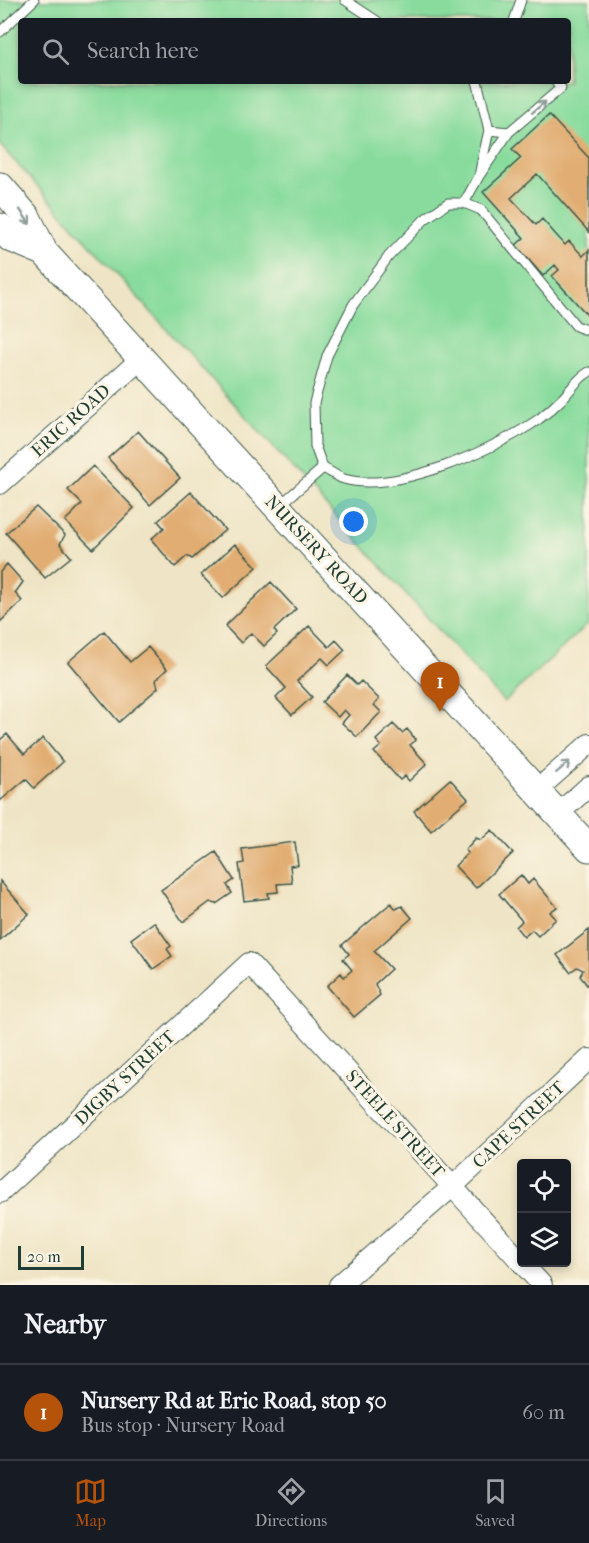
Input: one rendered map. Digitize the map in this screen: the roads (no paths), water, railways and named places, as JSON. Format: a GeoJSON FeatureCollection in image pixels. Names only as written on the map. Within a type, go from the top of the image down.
{"type":"FeatureCollection","features":[{"type":"Feature","properties":{"kind":"main road","name":"NURSERY ROAD"},"geometry":{"type":"LineString","coordinates":[[0,186],[27,217],[44,252],[589,848]]}},
{"type":"Feature","properties":{"kind":"main road","name":"NURSERY ROAD"},"geometry":{"type":"LineString","coordinates":[[0,227],[10,238],[44,252]]}},
{"type":"Feature","properties":{"kind":"street","name":"ERIC ROAD"},"geometry":{"type":"LineString","coordinates":[[0,484],[141,359]]}},
{"type":"Feature","properties":{"kind":"street"},"geometry":{"type":"LineString","coordinates":[[537,790],[589,744]]}},
{"type":"Feature","properties":{"kind":"street"},"geometry":{"type":"LineString","coordinates":[[558,814],[589,786]]}},
{"type":"Feature","properties":{"kind":"street","name":"STEELE STREET"},"geometry":{"type":"LineString","coordinates":[[249,963],[542,1285]]}},
{"type":"Feature","properties":{"kind":"street","name":"DIGBY STREET"},"geometry":{"type":"LineString","coordinates":[[0,1193],[249,963]]}},
{"type":"Feature","properties":{"kind":"street","name":"CAPE STREET"},"geometry":{"type":"LineString","coordinates":[[339,1285],[452,1187],[589,1059]]}},
{"type":"Feature","properties":{"kind":"lane"},"geometry":{"type":"LineString","coordinates":[[0,32],[34,0]]}},
{"type":"Feature","properties":{"kind":"lane"},"geometry":{"type":"LineString","coordinates":[[345,0],[372,18]]}},
{"type":"Feature","properties":{"kind":"lane"},"geometry":{"type":"LineString","coordinates":[[515,18],[521,0]]}},
{"type":"Feature","properties":{"kind":"lane"},"geometry":{"type":"LineString","coordinates":[[478,84],[489,130],[478,176]]}},
{"type":"Feature","properties":{"kind":"lane"},"geometry":{"type":"LineString","coordinates":[[464,203],[478,176],[509,132],[561,88],[558,84]]}},
{"type":"Feature","properties":{"kind":"lane"},"geometry":{"type":"LineString","coordinates":[[489,130],[509,132]]}},
{"type":"Feature","properties":{"kind":"lane"},"geometry":{"type":"LineString","coordinates":[[589,331],[576,326],[481,210],[464,203],[448,203],[425,219],[389,256],[353,305],[327,356],[314,403],[315,446],[323,468],[343,478],[368,481],[403,478],[486,450],[538,419],[562,400],[581,376],[589,372]]}},
{"type":"Feature","properties":{"kind":"lane"},"geometry":{"type":"LineString","coordinates":[[277,508],[323,468]]}},
{"type":"Feature","properties":{"kind":"place","name":"Nursery Rd at Eric Road, stop 50"},"geometry":{"type":"Point","coordinates":[440,712]}}]}
